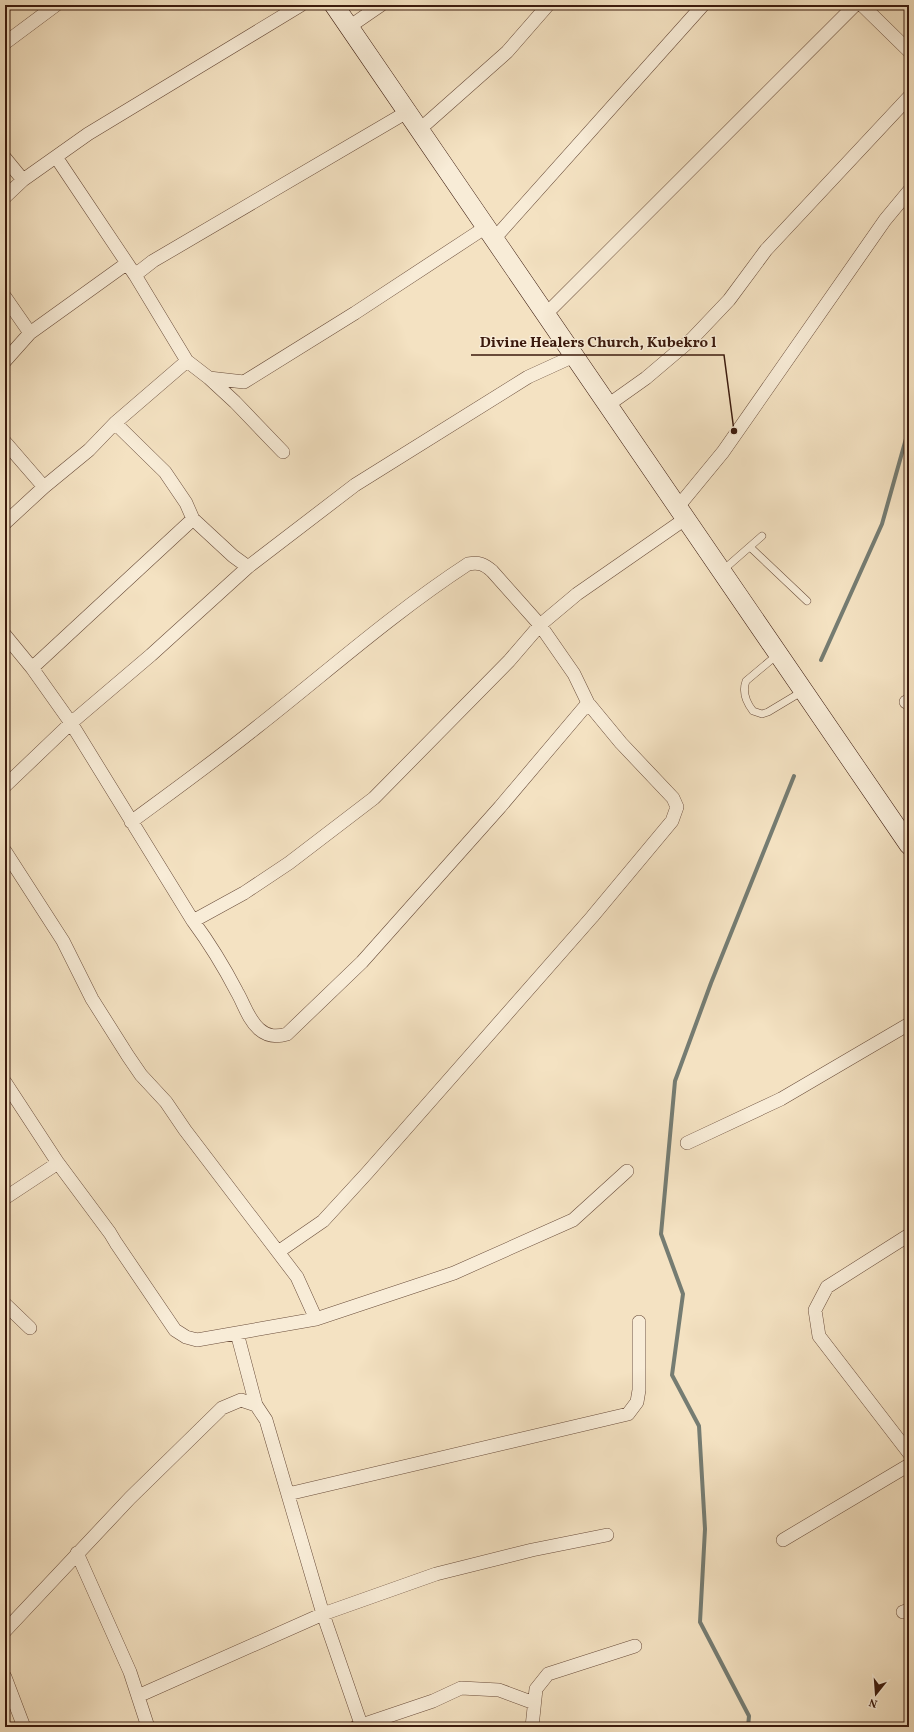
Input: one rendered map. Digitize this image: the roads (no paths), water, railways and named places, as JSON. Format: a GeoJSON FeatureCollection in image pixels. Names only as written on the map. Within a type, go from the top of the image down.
{"type":"FeatureCollection","features":[{"type":"Feature","properties":{"kind":"main road"},"geometry":{"type":"LineString","coordinates":[[334,5],[909,845]]}},
{"type":"Feature","properties":{"kind":"street"},"geometry":{"type":"LineString","coordinates":[[5,43],[56,5]]}},
{"type":"Feature","properties":{"kind":"street"},"geometry":{"type":"LineString","coordinates":[[5,197],[24,180],[88,134],[301,5]]}},
{"type":"Feature","properties":{"kind":"street"},"geometry":{"type":"LineString","coordinates":[[349,27],[381,5]]}},
{"type":"Feature","properties":{"kind":"street"},"geometry":{"type":"LineString","coordinates":[[419,130],[508,52],[548,5]]}},
{"type":"Feature","properties":{"kind":"street"},"geometry":{"type":"LineString","coordinates":[[235,402],[244,382],[355,313],[490,233],[703,5]]}},
{"type":"Feature","properties":{"kind":"street"},"geometry":{"type":"LineString","coordinates":[[546,314],[855,5]]}},
{"type":"Feature","properties":{"kind":"street"},"geometry":{"type":"LineString","coordinates":[[862,5],[909,51]]}},
{"type":"Feature","properties":{"kind":"street"},"geometry":{"type":"LineString","coordinates":[[608,405],[646,378],[692,339],[729,300],[766,250],[909,98]]}},
{"type":"Feature","properties":{"kind":"street"},"geometry":{"type":"LineString","coordinates":[[135,276],[153,261],[407,112]]}},
{"type":"Feature","properties":{"kind":"street"},"geometry":{"type":"LineString","coordinates":[[5,158],[24,180]]}},
{"type":"Feature","properties":{"kind":"street"},"geometry":{"type":"LineString","coordinates":[[56,158],[135,276],[187,361],[209,378],[235,402],[283,452]]}},
{"type":"Feature","properties":{"kind":"street"},"geometry":{"type":"LineString","coordinates":[[193,922],[244,893],[289,863],[374,798],[509,661],[540,625],[577,594],[681,514],[885,220],[909,191]]}},
{"type":"Feature","properties":{"kind":"street"},"geometry":{"type":"LineString","coordinates":[[5,361],[30,333],[126,264]]}},
{"type":"Feature","properties":{"kind":"street"},"geometry":{"type":"LineString","coordinates":[[5,297],[30,333]]}},
{"type":"Feature","properties":{"kind":"street"},"geometry":{"type":"LineString","coordinates":[[5,786],[71,723],[151,655],[248,567],[355,485],[528,377],[574,356]]}},
{"type":"Feature","properties":{"kind":"street"},"geometry":{"type":"LineString","coordinates":[[5,523],[44,487],[89,450],[116,423],[187,361]]}},
{"type":"Feature","properties":{"kind":"street"},"geometry":{"type":"LineString","coordinates":[[209,378],[244,382]]}},
{"type":"Feature","properties":{"kind":"street"},"geometry":{"type":"LineString","coordinates":[[116,423],[165,472],[186,503],[193,519],[233,556],[248,567]]}},
{"type":"Feature","properties":{"kind":"street"},"geometry":{"type":"LineString","coordinates":[[5,442],[44,487]]}},
{"type":"Feature","properties":{"kind":"street"},"geometry":{"type":"LineString","coordinates":[[32,668],[193,519]]}},
{"type":"Feature","properties":{"kind":"street"},"geometry":{"type":"LineString","coordinates":[[131,822],[257,728],[382,626],[434,586],[468,564],[483,563],[492,571],[540,625],[574,674],[588,703],[621,743],[673,798],[677,807],[672,821],[592,917],[367,1173],[323,1221],[278,1252]]}},
{"type":"Feature","properties":{"kind":"street"},"geometry":{"type":"LineString","coordinates":[[5,635],[32,668],[71,723],[193,922],[212,946],[248,1015],[259,1029],[270,1036],[287,1034],[362,962],[500,807],[588,703]]}},
{"type":"Feature","properties":{"kind":"street"},"geometry":{"type":"LineString","coordinates":[[5,851],[63,941],[92,998],[141,1075],[166,1102],[185,1130],[297,1277],[316,1319]]}},
{"type":"Feature","properties":{"kind":"street"},"geometry":{"type":"LineString","coordinates":[[687,1143],[781,1099],[909,1024]]}},
{"type":"Feature","properties":{"kind":"street"},"geometry":{"type":"LineString","coordinates":[[5,1082],[58,1163],[110,1233],[175,1330],[186,1337],[197,1340],[316,1319],[454,1273],[573,1220],[626,1171]]}},
{"type":"Feature","properties":{"kind":"street"},"geometry":{"type":"LineString","coordinates":[[5,1198],[58,1163]]}},
{"type":"Feature","properties":{"kind":"street"},"geometry":{"type":"LineString","coordinates":[[909,1234],[827,1287],[815,1310],[819,1336],[909,1453]]}},
{"type":"Feature","properties":{"kind":"street"},"geometry":{"type":"LineString","coordinates":[[5,1304],[30,1328]]}},
{"type":"Feature","properties":{"kind":"street"},"geometry":{"type":"LineString","coordinates":[[288,1494],[628,1414],[637,1402],[639,1390],[638,1322]]}},
{"type":"Feature","properties":{"kind":"street"},"geometry":{"type":"LineString","coordinates":[[236,1333],[256,1405],[266,1420],[323,1614],[360,1726],[433,1701],[461,1688],[499,1690],[534,1703]]}},
{"type":"Feature","properties":{"kind":"street"},"geometry":{"type":"LineString","coordinates":[[5,1631],[77,1553],[162,1465],[222,1408],[241,1400],[256,1405]]}},
{"type":"Feature","properties":{"kind":"street"},"geometry":{"type":"LineString","coordinates":[[783,1540],[909,1465]]}},
{"type":"Feature","properties":{"kind":"street"},"geometry":{"type":"LineString","coordinates":[[138,1696],[323,1614],[436,1574],[532,1550],[607,1535]]}},
{"type":"Feature","properties":{"kind":"street"},"geometry":{"type":"LineString","coordinates":[[77,1553],[130,1672],[148,1727]]}},
{"type":"Feature","properties":{"kind":"street"},"geometry":{"type":"LineString","coordinates":[[532,1727],[536,1689],[548,1674],[635,1646]]}},
{"type":"Feature","properties":{"kind":"street"},"geometry":{"type":"LineString","coordinates":[[5,1677],[24,1727]]}},
{"type":"Feature","properties":{"kind":"lane"},"geometry":{"type":"LineString","coordinates":[[722,572],[762,536]]}},
{"type":"Feature","properties":{"kind":"lane"},"geometry":{"type":"LineString","coordinates":[[750,547],[807,601]]}},
{"type":"Feature","properties":{"kind":"lane"},"geometry":{"type":"LineString","coordinates":[[778,654],[746,681],[744,686],[744,694],[748,704],[753,711],[762,714],[803,691]]}},
{"type":"Feature","properties":{"kind":"waterway"},"geometry":{"type":"LineString","coordinates":[[821,660],[882,524],[909,428]]}},
{"type":"Feature","properties":{"kind":"waterway"},"geometry":{"type":"LineString","coordinates":[[748,1727],[749,1716],[700,1622],[705,1529],[699,1426],[672,1375],[683,1294],[661,1234],[675,1081],[711,983],[794,776]]}},
{"type":"Feature","properties":{"kind":"place","name":"Divine Healers Church, Kubekro l"},"geometry":{"type":"Point","coordinates":[734,431]}}]}
